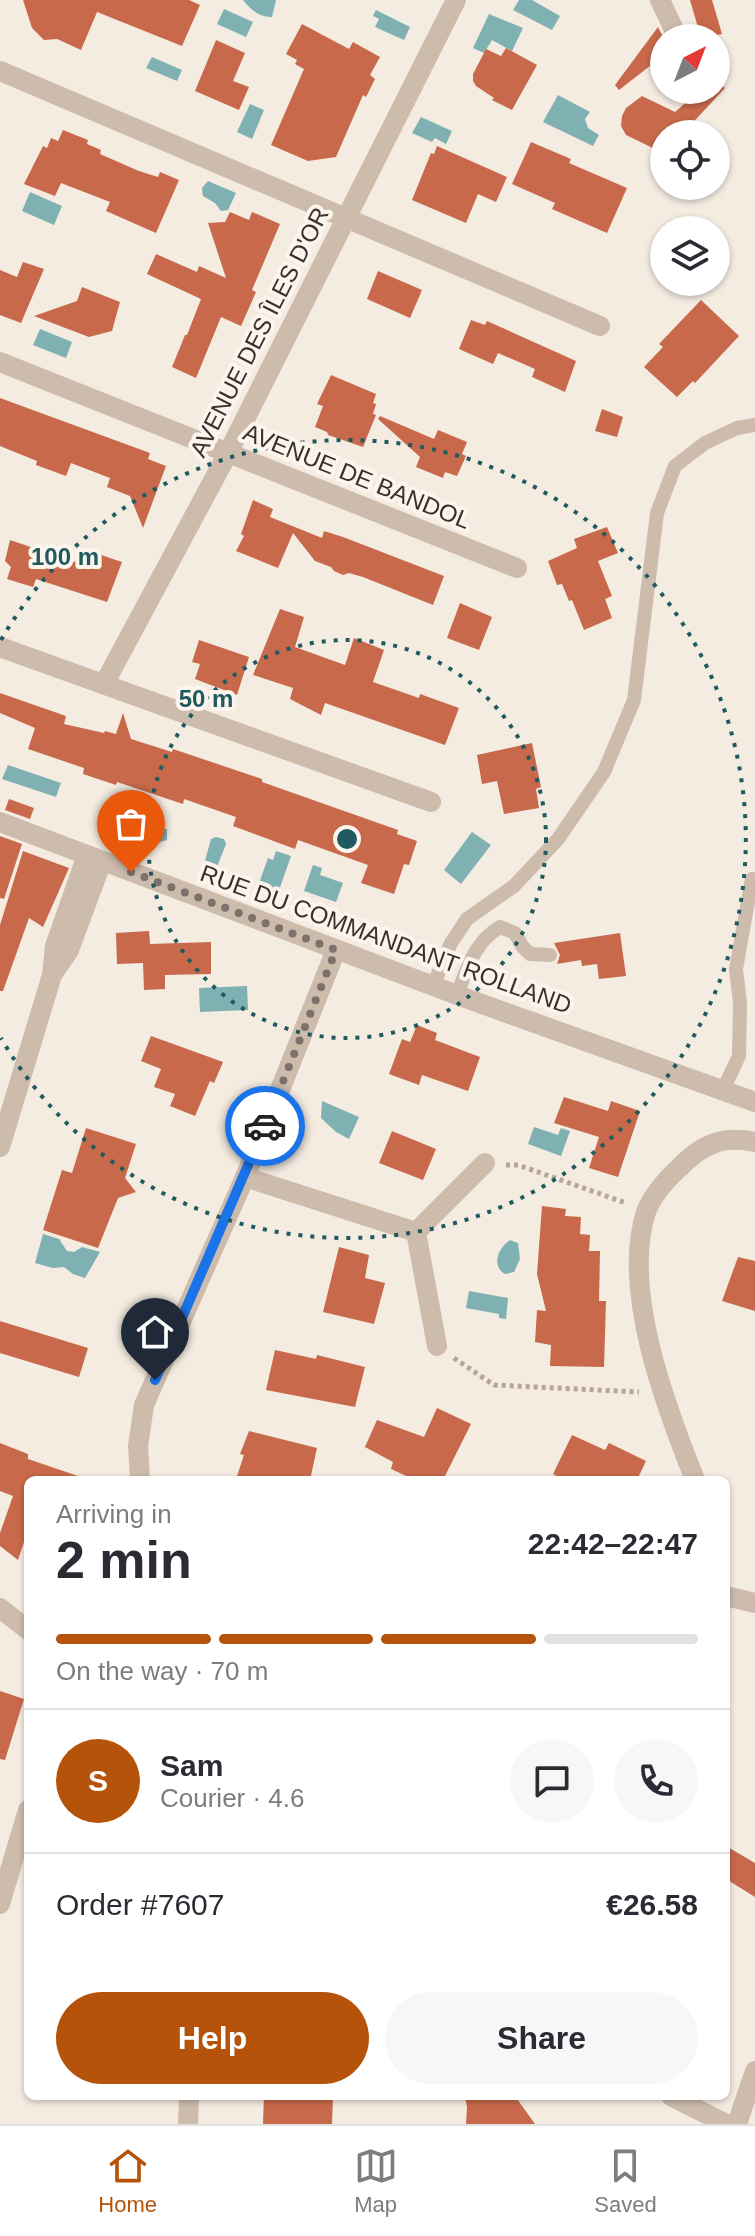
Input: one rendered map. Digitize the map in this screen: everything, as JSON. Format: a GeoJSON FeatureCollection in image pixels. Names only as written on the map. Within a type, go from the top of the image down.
{"type":"FeatureCollection","features":[{"type":"Feature","properties":{"kind":"street","name":"AVENUE DES ÎLES D'OR"},"geometry":{"type":"LineString","coordinates":[[104,684],[228,453],[456,0]]}},
{"type":"Feature","properties":{"kind":"street"},"geometry":{"type":"LineString","coordinates":[[660,0],[671,24]]}},
{"type":"Feature","properties":{"kind":"street"},"geometry":{"type":"LineString","coordinates":[[0,71],[600,326]]}},
{"type":"Feature","properties":{"kind":"street","name":"AVENUE DE BANDOL"},"geometry":{"type":"LineString","coordinates":[[0,362],[517,568]]}},
{"type":"Feature","properties":{"kind":"street"},"geometry":{"type":"LineString","coordinates":[[0,647],[431,802]]}},
{"type":"Feature","properties":{"kind":"street","name":"RUE DU COMMANDANT ROLLAND"},"geometry":{"type":"LineString","coordinates":[[0,822],[457,995],[755,1102]]}},
{"type":"Feature","properties":{"kind":"street"},"geometry":{"type":"LineString","coordinates":[[0,1147],[52,975],[55,946],[94,858]]}},
{"type":"Feature","properties":{"kind":"street"},"geometry":{"type":"LineString","coordinates":[[140,1476],[138,1446],[144,1405],[245,1177],[336,950]]}},
{"type":"Feature","properties":{"kind":"street"},"geometry":{"type":"LineString","coordinates":[[693,1476],[675,1429],[646,1332],[639,1282],[639,1248],[647,1210],[666,1181],[695,1151],[715,1141],[741,1139],[755,1142]]}},
{"type":"Feature","properties":{"kind":"street"},"geometry":{"type":"LineString","coordinates":[[416,1232],[485,1163]]}},
{"type":"Feature","properties":{"kind":"street"},"geometry":{"type":"LineString","coordinates":[[245,1177],[416,1232]]}},
{"type":"Feature","properties":{"kind":"street"},"geometry":{"type":"LineString","coordinates":[[416,1232],[437,1346]]}},
{"type":"Feature","properties":{"kind":"street"},"geometry":{"type":"LineString","coordinates":[[730,1597],[755,1603]]}},
{"type":"Feature","properties":{"kind":"street"},"geometry":{"type":"LineString","coordinates":[[0,1608],[24,1627]]}},
{"type":"Feature","properties":{"kind":"street"},"geometry":{"type":"LineString","coordinates":[[0,1904],[7,1848],[24,1817]]}},
{"type":"Feature","properties":{"kind":"street"},"geometry":{"type":"LineString","coordinates":[[737,2124],[755,2071]]}},
{"type":"Feature","properties":{"kind":"street"},"geometry":{"type":"LineString","coordinates":[[188,2124],[189,2100]]}},
{"type":"Feature","properties":{"kind":"street"},"geometry":{"type":"LineString","coordinates":[[679,2100],[726,2124]]}},
{"type":"Feature","properties":{"kind":"lane"},"geometry":{"type":"LineString","coordinates":[[433,986],[451,943],[467,919],[514,886],[558,839],[604,772],[634,700],[657,513],[675,466],[705,443],[737,428],[755,425]]}},
{"type":"Feature","properties":{"kind":"lane"},"geometry":{"type":"LineString","coordinates":[[723,1090],[739,1056],[740,1003],[736,969],[752,879]]}},
{"type":"Feature","properties":{"kind":"lane"},"geometry":{"type":"LineString","coordinates":[[457,995],[474,952],[487,935],[500,927],[515,933],[530,954],[550,955]]}},
{"type":"Feature","properties":{"kind":"path"},"geometry":{"type":"LineString","coordinates":[[485,1163],[518,1165],[647,1210]]}},
{"type":"Feature","properties":{"kind":"path"},"geometry":{"type":"LineString","coordinates":[[437,1346],[494,1385],[665,1393]]}},
{"type":"Feature","properties":{"kind":"water"},"geometry":{"type":"Polygon","coordinates":[[[243,0],[276,0],[272,17],[256,12],[243,0]]]}},
{"type":"Feature","properties":{"kind":"water"},"geometry":{"type":"Polygon","coordinates":[[[519,0],[532,0],[560,16],[552,30],[513,10],[519,0]]]}},
{"type":"Feature","properties":{"kind":"water"},"geometry":{"type":"Polygon","coordinates":[[[224,9],[253,22],[246,37],[217,24],[224,9]]]}},
{"type":"Feature","properties":{"kind":"water"},"geometry":{"type":"Polygon","coordinates":[[[376,10],[410,27],[404,40],[375,27],[379,19],[373,16],[376,10]]]}},
{"type":"Feature","properties":{"kind":"water"},"geometry":{"type":"Polygon","coordinates":[[[489,14],[523,28],[512,51],[492,40],[484,53],[473,48],[489,14]]]}},
{"type":"Feature","properties":{"kind":"water"},"geometry":{"type":"Polygon","coordinates":[[[152,57],[182,70],[177,81],[146,68],[152,57]]]}},
{"type":"Feature","properties":{"kind":"water"},"geometry":{"type":"Polygon","coordinates":[[[558,95],[590,112],[585,119],[588,128],[599,135],[593,146],[543,122],[558,95]]]}},
{"type":"Feature","properties":{"kind":"water"},"geometry":{"type":"Polygon","coordinates":[[[250,104],[264,110],[252,139],[237,132],[250,104]]]}},
{"type":"Feature","properties":{"kind":"water"},"geometry":{"type":"Polygon","coordinates":[[[421,117],[452,131],[446,144],[435,138],[432,142],[412,133],[421,117]]]}},
{"type":"Feature","properties":{"kind":"water"},"geometry":{"type":"Polygon","coordinates":[[[208,181],[236,193],[228,210],[221,211],[203,196],[202,188],[208,181]]]}},
{"type":"Feature","properties":{"kind":"water"},"geometry":{"type":"Polygon","coordinates":[[[30,192],[62,206],[54,225],[22,211],[30,192]]]}},
{"type":"Feature","properties":{"kind":"water"},"geometry":{"type":"Polygon","coordinates":[[[40,329],[72,342],[66,358],[33,345],[40,329]]]}},
{"type":"Feature","properties":{"kind":"water"},"geometry":{"type":"Polygon","coordinates":[[[8,765],[61,783],[56,797],[2,779],[8,765]]]}},
{"type":"Feature","properties":{"kind":"water"},"geometry":{"type":"Polygon","coordinates":[[[139,812],[150,814],[147,819],[149,827],[167,829],[167,840],[153,844],[137,834],[139,812]]]}},
{"type":"Feature","properties":{"kind":"water"},"geometry":{"type":"Polygon","coordinates":[[[472,832],[491,845],[461,884],[444,870],[472,832]]]}},
{"type":"Feature","properties":{"kind":"water"},"geometry":{"type":"Polygon","coordinates":[[[211,839],[224,839],[226,844],[215,872],[203,868],[211,839]]]}},
{"type":"Feature","properties":{"kind":"water"},"geometry":{"type":"Polygon","coordinates":[[[276,851],[291,856],[278,893],[258,886],[268,858],[273,860],[276,851]]]}},
{"type":"Feature","properties":{"kind":"water"},"geometry":{"type":"Polygon","coordinates":[[[313,865],[322,868],[320,875],[343,883],[336,902],[304,891],[313,865]]]}},
{"type":"Feature","properties":{"kind":"water"},"geometry":{"type":"Polygon","coordinates":[[[247,986],[248,1010],[200,1012],[199,988],[247,986]]]}},
{"type":"Feature","properties":{"kind":"water"},"geometry":{"type":"Polygon","coordinates":[[[322,1101],[359,1117],[349,1139],[321,1118],[322,1101]]]}},
{"type":"Feature","properties":{"kind":"water"},"geometry":{"type":"Polygon","coordinates":[[[534,1127],[558,1135],[561,1128],[570,1131],[561,1156],[528,1144],[534,1127]]]}},
{"type":"Feature","properties":{"kind":"water"},"geometry":{"type":"Polygon","coordinates":[[[43,1234],[59,1239],[67,1251],[74,1252],[82,1247],[100,1252],[85,1278],[64,1267],[53,1268],[35,1263],[43,1234]]]}},
{"type":"Feature","properties":{"kind":"water"},"geometry":{"type":"Polygon","coordinates":[[[510,1240],[518,1243],[520,1259],[514,1272],[505,1274],[497,1262],[502,1248],[510,1240]]]}},
{"type":"Feature","properties":{"kind":"water"},"geometry":{"type":"Polygon","coordinates":[[[469,1291],[508,1298],[506,1319],[499,1318],[499,1314],[466,1308],[469,1291]]]}},
{"type":"Feature","properties":{"kind":"building"},"geometry":{"type":"Polygon","coordinates":[[[23,0],[189,0],[200,5],[182,46],[97,12],[81,50],[57,39],[44,40],[32,28],[23,0]]]}},
{"type":"Feature","properties":{"kind":"building"},"geometry":{"type":"Polygon","coordinates":[[[690,0],[712,0],[719,24],[697,24],[690,0]]]}},
{"type":"Feature","properties":{"kind":"building"},"geometry":{"type":"Polygon","coordinates":[[[302,24],[349,49],[353,42],[380,57],[370,75],[375,79],[366,97],[363,95],[336,157],[308,161],[271,145],[304,69],[295,64],[297,60],[286,54],[302,24]]]}},
{"type":"Feature","properties":{"kind":"building"},"geometry":{"type":"Polygon","coordinates":[[[650,38],[650,66],[619,90],[615,85],[650,38]]]}},
{"type":"Feature","properties":{"kind":"building"},"geometry":{"type":"Polygon","coordinates":[[[216,40],[245,53],[233,81],[249,87],[239,110],[195,91],[216,40]]]}},
{"type":"Feature","properties":{"kind":"building"},"geometry":{"type":"Polygon","coordinates":[[[506,48],[537,65],[512,110],[492,100],[494,98],[473,81],[473,74],[486,49],[501,56],[506,48]]]}},
{"type":"Feature","properties":{"kind":"building"},"geometry":{"type":"Polygon","coordinates":[[[642,96],[650,100],[650,104],[658,104],[675,112],[684,104],[710,104],[695,120],[650,120],[650,147],[626,135],[621,126],[626,108],[642,96]]]}},
{"type":"Feature","properties":{"kind":"building"},"geometry":{"type":"Polygon","coordinates":[[[63,130],[88,140],[87,144],[101,150],[100,154],[139,171],[158,177],[160,172],[179,180],[156,233],[106,211],[110,202],[61,183],[55,196],[24,184],[43,146],[47,148],[51,138],[58,141],[63,130]]]}},
{"type":"Feature","properties":{"kind":"building"},"geometry":{"type":"Polygon","coordinates":[[[531,142],[571,159],[569,163],[627,188],[607,233],[552,209],[555,203],[512,184],[531,142]]]}},
{"type":"Feature","properties":{"kind":"building"},"geometry":{"type":"Polygon","coordinates":[[[437,146],[507,177],[496,202],[478,194],[466,223],[412,200],[431,153],[434,154],[437,146]]]}},
{"type":"Feature","properties":{"kind":"building"},"geometry":{"type":"Polygon","coordinates":[[[230,212],[249,220],[252,212],[280,224],[252,290],[256,292],[241,326],[221,317],[196,378],[172,367],[201,299],[147,274],[156,254],[197,272],[199,266],[226,278],[208,223],[225,222],[230,212]]]}},
{"type":"Feature","properties":{"kind":"building"},"geometry":{"type":"Polygon","coordinates":[[[23,262],[44,269],[21,323],[0,315],[0,270],[17,277],[23,262]]]}},
{"type":"Feature","properties":{"kind":"building"},"geometry":{"type":"Polygon","coordinates":[[[378,271],[422,290],[410,318],[367,299],[378,271]]]}},
{"type":"Feature","properties":{"kind":"building"},"geometry":{"type":"Polygon","coordinates":[[[82,287],[120,302],[112,331],[89,337],[34,316],[77,301],[82,287]]]}},
{"type":"Feature","properties":{"kind":"building"},"geometry":{"type":"Polygon","coordinates":[[[701,300],[739,336],[695,383],[693,381],[677,397],[644,367],[663,347],[659,344],[701,300]]]}},
{"type":"Feature","properties":{"kind":"building"},"geometry":{"type":"Polygon","coordinates":[[[471,320],[485,325],[487,321],[576,361],[565,392],[532,377],[535,369],[498,353],[493,364],[459,349],[471,320]]]}},
{"type":"Feature","properties":{"kind":"building"},"geometry":{"type":"Polygon","coordinates":[[[331,375],[376,394],[373,414],[376,415],[363,447],[315,427],[323,406],[317,404],[331,375]]]}},
{"type":"Feature","properties":{"kind":"building"},"geometry":{"type":"Polygon","coordinates":[[[0,398],[150,453],[148,459],[166,466],[143,528],[130,496],[107,487],[110,478],[71,463],[66,476],[36,465],[37,461],[0,446],[0,398]]]}},
{"type":"Feature","properties":{"kind":"building"},"geometry":{"type":"Polygon","coordinates":[[[602,409],[623,417],[617,437],[595,431],[602,409]]]}},
{"type":"Feature","properties":{"kind":"building"},"geometry":{"type":"Polygon","coordinates":[[[380,416],[434,439],[438,430],[467,442],[462,454],[466,456],[457,476],[445,472],[443,478],[416,467],[420,457],[378,419],[380,416]]]}},
{"type":"Feature","properties":{"kind":"building"},"geometry":{"type":"Polygon","coordinates":[[[253,500],[273,509],[270,517],[322,538],[324,531],[444,576],[433,605],[363,577],[334,571],[315,561],[293,533],[278,568],[236,551],[244,536],[241,534],[253,500]]]}},
{"type":"Feature","properties":{"kind":"building"},"geometry":{"type":"Polygon","coordinates":[[[607,527],[618,553],[598,561],[612,596],[605,599],[612,618],[584,630],[572,600],[569,601],[562,584],[557,585],[548,561],[577,548],[574,539],[607,527]]]}},
{"type":"Feature","properties":{"kind":"building"},"geometry":{"type":"Polygon","coordinates":[[[10,540],[75,562],[80,548],[122,562],[107,602],[36,579],[33,587],[7,579],[11,567],[5,561],[10,540]]]}},
{"type":"Feature","properties":{"kind":"building"},"geometry":{"type":"Polygon","coordinates":[[[460,603],[492,617],[479,650],[447,638],[460,603]]]}},
{"type":"Feature","properties":{"kind":"building"},"geometry":{"type":"Polygon","coordinates":[[[280,609],[304,617],[295,647],[345,665],[354,638],[384,650],[373,682],[459,708],[445,745],[325,703],[321,715],[290,699],[293,688],[253,675],[280,609]]]}},
{"type":"Feature","properties":{"kind":"building"},"geometry":{"type":"Polygon","coordinates":[[[199,640],[249,657],[237,695],[195,679],[200,664],[192,662],[199,640]]]}},
{"type":"Feature","properties":{"kind":"building"},"geometry":{"type":"Polygon","coordinates":[[[0,693],[66,716],[64,724],[104,733],[116,734],[123,713],[131,739],[172,752],[173,749],[262,779],[262,782],[398,830],[397,834],[417,841],[409,865],[404,864],[394,894],[361,883],[368,865],[298,840],[295,849],[233,826],[236,817],[184,799],[183,804],[83,774],[84,768],[28,749],[35,728],[0,713],[0,693]]]}},
{"type":"Feature","properties":{"kind":"building"},"geometry":{"type":"Polygon","coordinates":[[[532,743],[541,787],[536,789],[539,808],[504,814],[497,781],[482,784],[477,755],[532,743]]]}},
{"type":"Feature","properties":{"kind":"building"},"geometry":{"type":"Polygon","coordinates":[[[9,799],[34,808],[30,819],[5,810],[9,799]]]}},
{"type":"Feature","properties":{"kind":"building"},"geometry":{"type":"Polygon","coordinates":[[[0,836],[22,844],[4,899],[0,898],[0,836]]]}},
{"type":"Feature","properties":{"kind":"building"},"geometry":{"type":"Polygon","coordinates":[[[23,851],[69,868],[43,927],[29,918],[3,991],[0,991],[0,925],[23,851]]]}},
{"type":"Feature","properties":{"kind":"building"},"geometry":{"type":"Polygon","coordinates":[[[149,931],[150,944],[211,942],[211,974],[165,975],[165,989],[144,990],[143,963],[117,964],[116,933],[149,931]]]}},
{"type":"Feature","properties":{"kind":"building"},"geometry":{"type":"Polygon","coordinates":[[[620,933],[626,976],[599,979],[597,964],[582,966],[581,960],[557,964],[560,955],[554,943],[620,933]]]}},
{"type":"Feature","properties":{"kind":"building"},"geometry":{"type":"Polygon","coordinates":[[[417,1025],[437,1033],[435,1040],[480,1057],[468,1091],[422,1075],[419,1085],[389,1074],[402,1039],[410,1042],[417,1025]]]}},
{"type":"Feature","properties":{"kind":"building"},"geometry":{"type":"Polygon","coordinates":[[[151,1036],[223,1062],[214,1083],[210,1081],[195,1116],[170,1106],[175,1094],[154,1087],[161,1069],[141,1061],[151,1036]]]}},
{"type":"Feature","properties":{"kind":"building"},"geometry":{"type":"Polygon","coordinates":[[[564,1097],[608,1111],[611,1101],[640,1111],[618,1177],[589,1168],[599,1137],[554,1123],[564,1097]]]}},
{"type":"Feature","properties":{"kind":"building"},"geometry":{"type":"Polygon","coordinates":[[[86,1128],[136,1144],[125,1178],[136,1192],[118,1198],[98,1248],[43,1230],[62,1170],[72,1173],[86,1128]]]}},
{"type":"Feature","properties":{"kind":"building"},"geometry":{"type":"Polygon","coordinates":[[[392,1131],[436,1149],[423,1180],[379,1163],[392,1131]]]}},
{"type":"Feature","properties":{"kind":"building"},"geometry":{"type":"Polygon","coordinates":[[[542,1206],[566,1209],[565,1216],[581,1217],[580,1234],[590,1235],[589,1251],[600,1251],[599,1301],[606,1301],[604,1367],[550,1366],[551,1345],[535,1342],[537,1310],[546,1311],[537,1274],[542,1206]]]}},
{"type":"Feature","properties":{"kind":"building"},"geometry":{"type":"Polygon","coordinates":[[[339,1247],[369,1255],[365,1278],[385,1283],[374,1324],[323,1312],[339,1247]]]}},
{"type":"Feature","properties":{"kind":"building"},"geometry":{"type":"Polygon","coordinates":[[[738,1257],[755,1261],[755,1311],[722,1301],[738,1257]]]}},
{"type":"Feature","properties":{"kind":"building"},"geometry":{"type":"Polygon","coordinates":[[[0,1321],[88,1348],[79,1377],[0,1353],[0,1321]]]}},
{"type":"Feature","properties":{"kind":"building"},"geometry":{"type":"Polygon","coordinates":[[[275,1350],[316,1359],[317,1355],[365,1367],[355,1407],[266,1390],[275,1350]]]}},
{"type":"Feature","properties":{"kind":"building"},"geometry":{"type":"Polygon","coordinates":[[[437,1408],[471,1424],[445,1476],[406,1476],[391,1469],[393,1462],[365,1447],[377,1420],[424,1437],[437,1408]]]}},
{"type":"Feature","properties":{"kind":"building"},"geometry":{"type":"Polygon","coordinates":[[[249,1431],[317,1448],[311,1476],[237,1476],[244,1455],[240,1454],[249,1431]]]}},
{"type":"Feature","properties":{"kind":"building"},"geometry":{"type":"Polygon","coordinates":[[[572,1435],[605,1450],[609,1443],[646,1461],[639,1476],[553,1474],[572,1435]]]}},
{"type":"Feature","properties":{"kind":"building"},"geometry":{"type":"Polygon","coordinates":[[[0,1443],[28,1454],[28,1459],[78,1476],[24,1476],[24,1542],[18,1560],[0,1546],[0,1533],[13,1496],[0,1491],[0,1443]]]}},
{"type":"Feature","properties":{"kind":"building"},"geometry":{"type":"Polygon","coordinates":[[[0,1691],[24,1699],[5,1760],[0,1759],[0,1691]]]}},
{"type":"Feature","properties":{"kind":"building"},"geometry":{"type":"Polygon","coordinates":[[[730,1848],[755,1863],[755,1897],[730,1881],[730,1848]]]}},
{"type":"Feature","properties":{"kind":"building"},"geometry":{"type":"Polygon","coordinates":[[[264,2100],[333,2100],[332,2124],[263,2124],[264,2100]]]}},
{"type":"Feature","properties":{"kind":"building"},"geometry":{"type":"Polygon","coordinates":[[[466,2100],[518,2100],[535,2124],[466,2124],[466,2100]]]}},
{"type":"Feature","properties":{"kind":"way so far"},"geometry":{"type":"LineString","coordinates":[[131,872],[336,950],[265,1126]]}},
{"type":"Feature","properties":{"kind":"route"},"geometry":{"type":"LineString","coordinates":[[155,1380],[265,1126]]}}]}
